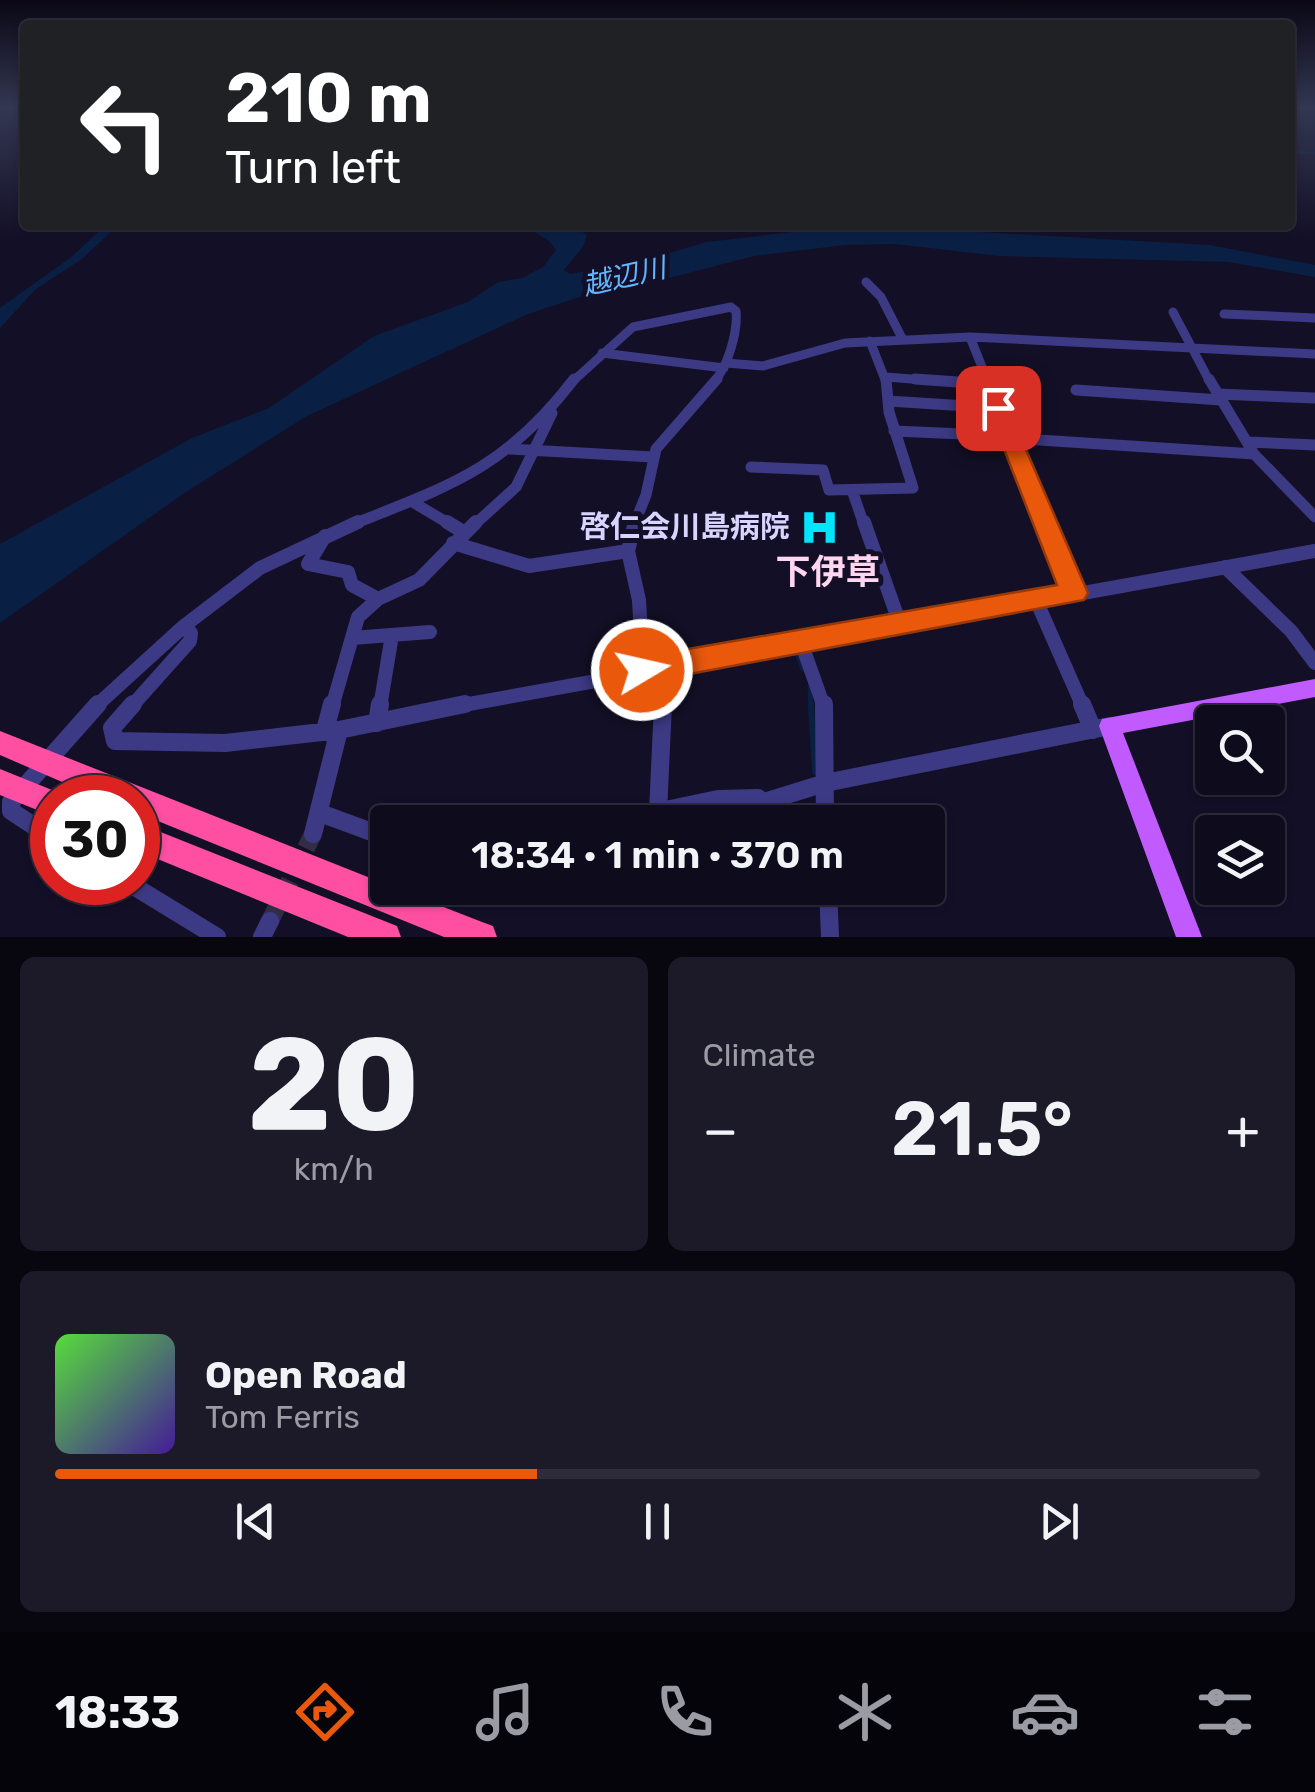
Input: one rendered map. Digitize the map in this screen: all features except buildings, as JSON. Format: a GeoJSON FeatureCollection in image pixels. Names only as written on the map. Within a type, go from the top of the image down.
{"type":"FeatureCollection","features":[{"type":"Feature","properties":{"kind":"highway"},"geometry":{"type":"LineString","coordinates":[[0,743],[77,775]]}},
{"type":"Feature","properties":{"kind":"highway"},"geometry":{"type":"LineString","coordinates":[[160,808],[370,893]]}},
{"type":"Feature","properties":{"kind":"highway"},"geometry":{"type":"LineString","coordinates":[[160,846],[386,937]]}},
{"type":"Feature","properties":{"kind":"highway"},"geometry":{"type":"LineString","coordinates":[[401,905],[482,937]]}},
{"type":"Feature","properties":{"kind":"main road"},"geometry":{"type":"LineString","coordinates":[[1189,937],[1101,728],[1315,688]]}},
{"type":"Feature","properties":{"kind":"street"},"geometry":{"type":"LineString","coordinates":[[866,282],[881,296],[903,340]]}},
{"type":"Feature","properties":{"kind":"street"},"geometry":{"type":"LineString","coordinates":[[313,834],[358,617],[378,599],[420,580],[516,486],[538,448],[553,410],[574,379],[624,333],[643,324],[730,307],[736,310],[737,323],[725,365],[670,429],[653,457],[628,551],[664,714],[658,805]]}},
{"type":"Feature","properties":{"kind":"street"},"geometry":{"type":"LineString","coordinates":[[1173,312],[1191,350],[1254,454],[1315,517]]}},
{"type":"Feature","properties":{"kind":"street"},"geometry":{"type":"LineString","coordinates":[[1224,314],[1315,318]]}},
{"type":"Feature","properties":{"kind":"street"},"geometry":{"type":"LineString","coordinates":[[970,338],[1074,593]]}},
{"type":"Feature","properties":{"kind":"street"},"geometry":{"type":"LineString","coordinates":[[602,353],[764,366],[845,343],[970,338],[1315,354]]}},
{"type":"Feature","properties":{"kind":"street"},"geometry":{"type":"LineString","coordinates":[[750,467],[823,470],[829,490],[912,488],[894,432],[886,376],[870,341]]}},
{"type":"Feature","properties":{"kind":"street"},"geometry":{"type":"LineString","coordinates":[[886,376],[987,384]]}},
{"type":"Feature","properties":{"kind":"street"},"geometry":{"type":"LineString","coordinates":[[1076,390],[1315,398]]}},
{"type":"Feature","properties":{"kind":"street"},"geometry":{"type":"LineString","coordinates":[[888,401],[998,408]]}},
{"type":"Feature","properties":{"kind":"street"},"geometry":{"type":"LineString","coordinates":[[30,823],[12,810],[10,786],[184,626],[260,568],[326,535],[474,474],[553,410]]}},
{"type":"Feature","properties":{"kind":"street"},"geometry":{"type":"LineString","coordinates":[[894,432],[1254,454]]}},
{"type":"Feature","properties":{"kind":"street"},"geometry":{"type":"LineString","coordinates":[[1247,442],[1315,445]]}},
{"type":"Feature","properties":{"kind":"street"},"geometry":{"type":"LineString","coordinates":[[510,448],[653,457]]}},
{"type":"Feature","properties":{"kind":"street"},"geometry":{"type":"LineString","coordinates":[[852,490],[901,627]]}},
{"type":"Feature","properties":{"kind":"street"},"geometry":{"type":"LineString","coordinates":[[411,502],[459,538],[529,566],[628,551]]}},
{"type":"Feature","properties":{"kind":"street"},"geometry":{"type":"LineString","coordinates":[[326,535],[308,564],[348,572],[352,585],[378,599]]}},
{"type":"Feature","properties":{"kind":"street"},"geometry":{"type":"LineString","coordinates":[[184,626],[191,633],[190,641],[112,728],[116,741],[226,744],[377,723],[651,669],[1315,552]]}},
{"type":"Feature","properties":{"kind":"street"},"geometry":{"type":"LineString","coordinates":[[1226,567],[1291,631],[1315,663]]}},
{"type":"Feature","properties":{"kind":"street"},"geometry":{"type":"LineString","coordinates":[[752,805],[825,784],[1101,728],[1036,600]]}},
{"type":"Feature","properties":{"kind":"street"},"geometry":{"type":"LineString","coordinates":[[352,638],[430,632]]}},
{"type":"Feature","properties":{"kind":"street"},"geometry":{"type":"LineString","coordinates":[[377,723],[392,635]]}},
{"type":"Feature","properties":{"kind":"street"},"geometry":{"type":"LineString","coordinates":[[802,645],[824,705],[825,805]]}},
{"type":"Feature","properties":{"kind":"street"},"geometry":{"type":"LineString","coordinates":[[690,805],[718,799],[773,798]]}},
{"type":"Feature","properties":{"kind":"street"},"geometry":{"type":"LineString","coordinates":[[320,814],[370,832]]}},
{"type":"Feature","properties":{"kind":"street"},"geometry":{"type":"LineString","coordinates":[[160,902],[217,937]]}},
{"type":"Feature","properties":{"kind":"street"},"geometry":{"type":"LineString","coordinates":[[829,905],[830,937]]}},
{"type":"Feature","properties":{"kind":"water"},"geometry":{"type":"Polygon","coordinates":[[[101,230],[113,230],[82,259],[36,289],[0,328],[0,308],[70,258],[101,230]]]}},
{"type":"Feature","properties":{"kind":"water","name":"越辺川"},"geometry":{"type":"Polygon","coordinates":[[[531,230],[580,230],[587,235],[583,247],[564,270],[570,274],[654,258],[706,242],[811,230],[944,230],[1210,245],[1315,265],[1315,277],[1228,262],[999,256],[895,244],[845,245],[754,256],[650,283],[610,287],[528,314],[307,416],[183,494],[0,623],[0,544],[192,438],[269,408],[374,336],[468,302],[498,282],[522,278],[543,267],[556,250],[531,230]]]}},
{"type":"Feature","properties":{"kind":"waterway"},"geometry":{"type":"LineString","coordinates":[[1308,153],[1315,153]]}},
{"type":"Feature","properties":{"kind":"waterway"},"geometry":{"type":"LineString","coordinates":[[796,650],[803,669]]}},
{"type":"Feature","properties":{"kind":"waterway"},"geometry":{"type":"LineString","coordinates":[[810,687],[811,707]]}},
{"type":"Feature","properties":{"kind":"waterway"},"geometry":{"type":"LineString","coordinates":[[811,704],[815,772]]}},
{"type":"Feature","properties":{"kind":"tunnel"},"geometry":{"type":"LineString","coordinates":[[270,921],[313,834]]}},
{"type":"Feature","properties":{"kind":"place","name":"啓仁会川島病院"},"geometry":{"type":"Point","coordinates":[820,527]}},
{"type":"Feature","properties":{"kind":"district","name":"下伊草"},"geometry":{"type":"Point","coordinates":[828,572]}},
{"type":"Feature","properties":{"kind":"route"},"geometry":{"type":"LineString","coordinates":[[642,670],[802,645],[1074,593],[998,408]]}}]}
